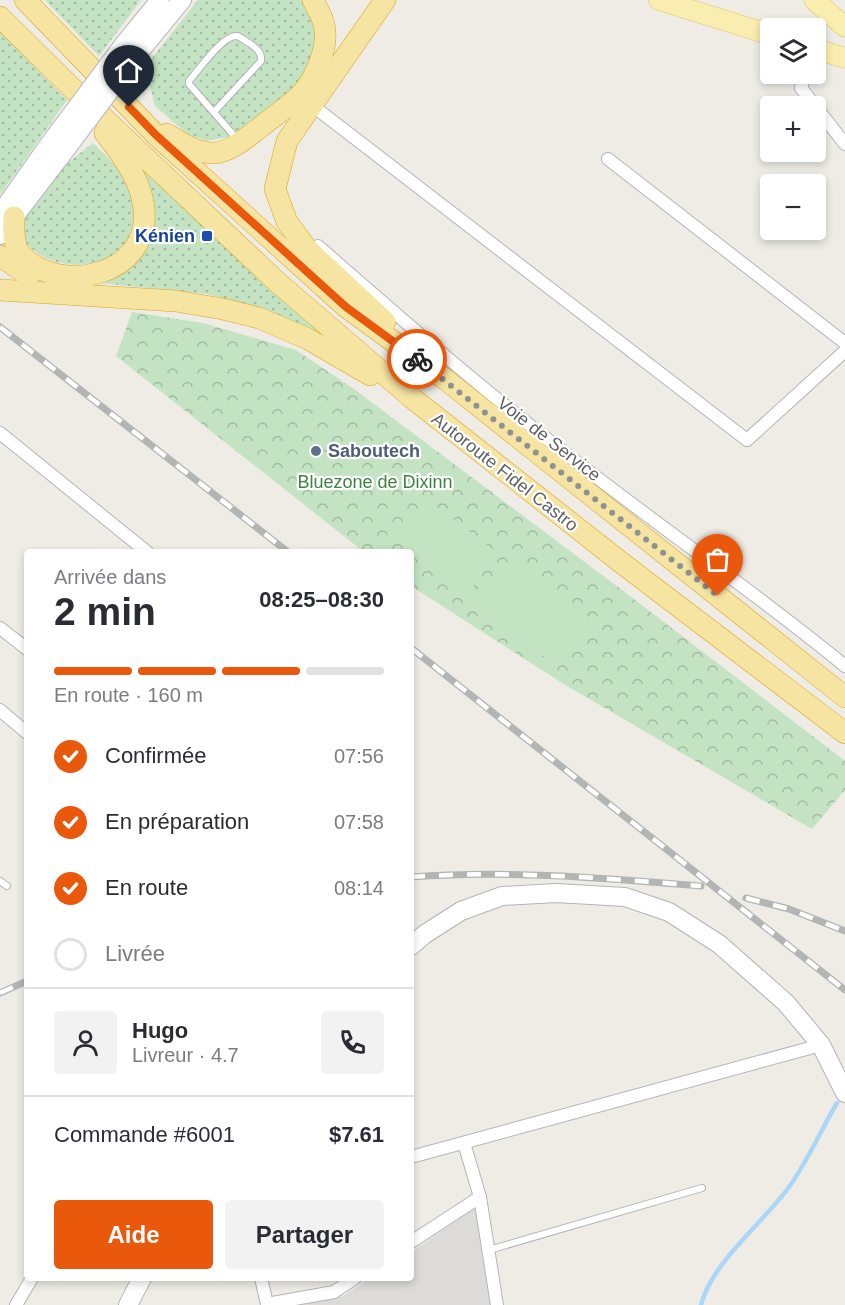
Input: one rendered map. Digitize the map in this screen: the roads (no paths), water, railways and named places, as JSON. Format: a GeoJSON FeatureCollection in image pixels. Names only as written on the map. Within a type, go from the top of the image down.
{"type":"FeatureCollection","features":[{"type":"Feature","properties":{"kind":"highway","name":"Autoroute Fidel Castro"},"geometry":{"type":"LineString","coordinates":[[25,0],[156,135],[346,307],[446,380],[845,697]]}},
{"type":"Feature","properties":{"kind":"highway"},"geometry":{"type":"LineString","coordinates":[[134,112],[183,144],[200,151],[211,153],[226,150],[240,143],[300,96],[319,67],[325,42],[324,23],[313,0]]}},
{"type":"Feature","properties":{"kind":"highway"},"geometry":{"type":"LineString","coordinates":[[385,0],[287,141],[274,189],[287,222],[308,250],[446,380]]}},
{"type":"Feature","properties":{"kind":"highway","name":"Autoroute Fidel Castro"},"geometry":{"type":"LineString","coordinates":[[0,17],[276,281],[412,398],[623,564],[845,733]]}},
{"type":"Feature","properties":{"kind":"highway"},"geometry":{"type":"LineString","coordinates":[[10,256],[62,275],[96,275],[127,259],[136,246],[143,228],[144,210],[131,169],[75,91]]}},
{"type":"Feature","properties":{"kind":"highway"},"geometry":{"type":"LineString","coordinates":[[7,215],[15,244],[10,256]]}},
{"type":"Feature","properties":{"kind":"highway"},"geometry":{"type":"LineString","coordinates":[[0,237],[10,256],[23,273],[62,293]]}},
{"type":"Feature","properties":{"kind":"highway"},"geometry":{"type":"LineString","coordinates":[[0,290],[176,301],[259,318],[308,339],[412,398]]}},
{"type":"Feature","properties":{"kind":"main road"},"geometry":{"type":"LineString","coordinates":[[0,237],[7,215],[130,50],[160,0]]}},
{"type":"Feature","properties":{"kind":"main road"},"geometry":{"type":"LineString","coordinates":[[130,50],[182,0]]}},
{"type":"Feature","properties":{"kind":"main road"},"geometry":{"type":"LineString","coordinates":[[659,0],[760,32]]}},
{"type":"Feature","properties":{"kind":"main road"},"geometry":{"type":"LineString","coordinates":[[814,0],[845,27]]}},
{"type":"Feature","properties":{"kind":"main road"},"geometry":{"type":"LineString","coordinates":[[835,0],[845,16]]}},
{"type":"Feature","properties":{"kind":"main road"},"geometry":{"type":"LineString","coordinates":[[826,52],[845,58]]}},
{"type":"Feature","properties":{"kind":"main road"},"geometry":{"type":"LineString","coordinates":[[414,943],[461,911],[502,896],[556,893],[625,897],[669,912],[719,944],[786,1003],[821,1045],[845,1093]]}},
{"type":"Feature","properties":{"kind":"main road"},"geometry":{"type":"LineString","coordinates":[[128,1305],[140,1281]]}},
{"type":"Feature","properties":{"kind":"street"},"geometry":{"type":"LineString","coordinates":[[802,84],[801,88],[845,144]]}},
{"type":"Feature","properties":{"kind":"street"},"geometry":{"type":"LineString","coordinates":[[313,106],[747,440],[845,351]]}},
{"type":"Feature","properties":{"kind":"street"},"geometry":{"type":"LineString","coordinates":[[608,159],[845,343]]}},
{"type":"Feature","properties":{"kind":"street","name":"Voie de Service"},"geometry":{"type":"LineString","coordinates":[[274,189],[298,226],[312,241],[408,325],[538,432],[845,666]]}},
{"type":"Feature","properties":{"kind":"street"},"geometry":{"type":"LineString","coordinates":[[0,433],[143,549]]}},
{"type":"Feature","properties":{"kind":"street"},"geometry":{"type":"LineString","coordinates":[[0,628],[24,647]]}},
{"type":"Feature","properties":{"kind":"street"},"geometry":{"type":"LineString","coordinates":[[0,710],[24,731]]}},
{"type":"Feature","properties":{"kind":"street"},"geometry":{"type":"LineString","coordinates":[[414,1156],[821,1045]]}},
{"type":"Feature","properties":{"kind":"street"},"geometry":{"type":"LineString","coordinates":[[464,1143],[480,1197],[497,1305]]}},
{"type":"Feature","properties":{"kind":"street"},"geometry":{"type":"LineString","coordinates":[[414,1240],[480,1197]]}},
{"type":"Feature","properties":{"kind":"street"},"geometry":{"type":"LineString","coordinates":[[16,1305],[30,1281]]}},
{"type":"Feature","properties":{"kind":"street"},"geometry":{"type":"LineString","coordinates":[[262,1281],[267,1305],[334,1292],[350,1281]]}},
{"type":"Feature","properties":{"kind":"lane"},"geometry":{"type":"LineString","coordinates":[[214,112],[261,62],[262,57],[257,49],[238,36],[230,37],[222,42],[189,81],[190,87],[240,143]]}},
{"type":"Feature","properties":{"kind":"lane"},"geometry":{"type":"LineString","coordinates":[[0,880],[8,886]]}},
{"type":"Feature","properties":{"kind":"lane"},"geometry":{"type":"LineString","coordinates":[[488,1250],[702,1188]]}},
{"type":"Feature","properties":{"kind":"waterway"},"geometry":{"type":"LineString","coordinates":[[701,1305],[707,1289],[727,1258],[778,1201],[796,1177],[837,1103]]}},
{"type":"Feature","properties":{"kind":"railway"},"geometry":{"type":"LineString","coordinates":[[0,327],[284,549]]}},
{"type":"Feature","properties":{"kind":"railway"},"geometry":{"type":"LineString","coordinates":[[414,650],[845,990]]}},
{"type":"Feature","properties":{"kind":"railway"},"geometry":{"type":"LineString","coordinates":[[414,877],[520,875],[701,886]]}},
{"type":"Feature","properties":{"kind":"railway"},"geometry":{"type":"LineString","coordinates":[[746,898],[789,909],[845,931]]}},
{"type":"Feature","properties":{"kind":"railway"},"geometry":{"type":"LineString","coordinates":[[0,993],[24,982]]}},
{"type":"Feature","properties":{"kind":"place","name":"Kénien"},"geometry":{"type":"Point","coordinates":[207,236]}},
{"type":"Feature","properties":{"kind":"place","name":"Saboutech"},"geometry":{"type":"Point","coordinates":[316,451]}},
{"type":"Feature","properties":{"kind":"park label","name":"Bluezone de Dixinn"},"geometry":{"type":"Point","coordinates":[375,482]}}]}
